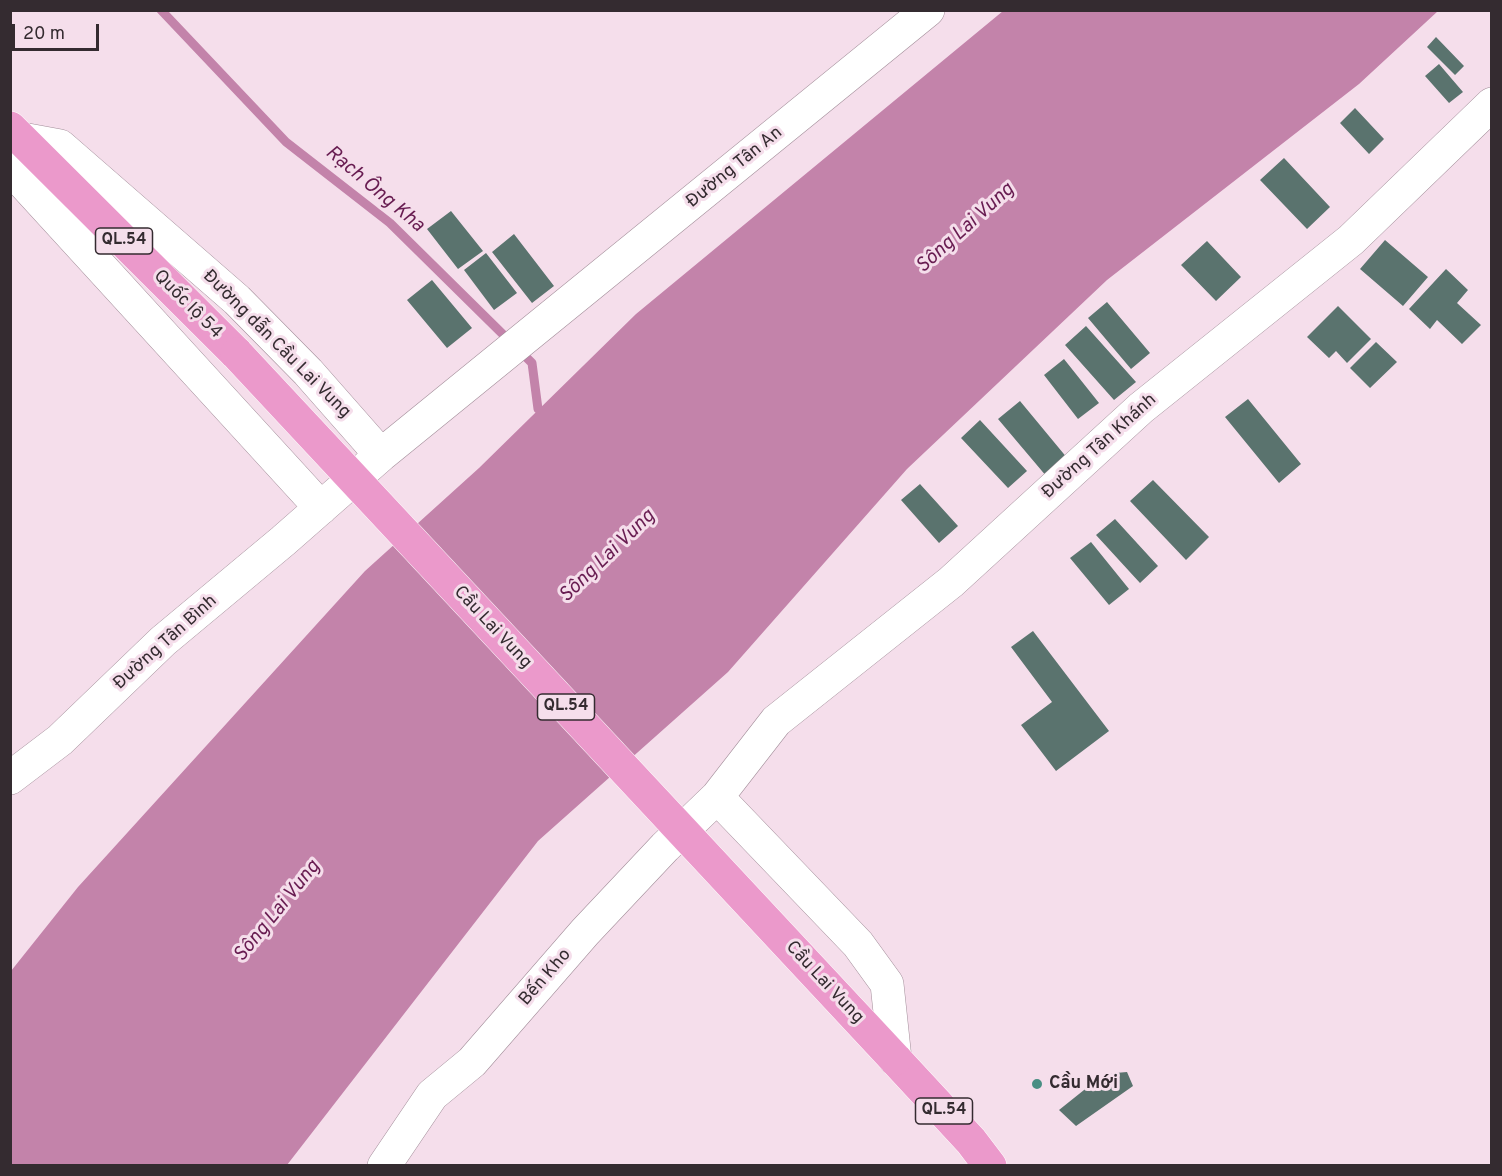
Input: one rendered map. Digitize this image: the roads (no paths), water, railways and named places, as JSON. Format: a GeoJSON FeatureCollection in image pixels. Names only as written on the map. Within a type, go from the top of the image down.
{"type":"FeatureCollection","features":[{"type":"Feature","properties":{"kind":"highway","name":"Quốc lộ 54"},"geometry":{"type":"LineString","coordinates":[[14,145],[237,354]]}},
{"type":"Feature","properties":{"kind":"highway","name":"Cầu Lai Vung"},"geometry":{"type":"LineString","coordinates":[[237,354],[895,1059]]}},
{"type":"Feature","properties":{"kind":"highway","name":"QL.54"},"geometry":{"type":"LineString","coordinates":[[895,1059],[971,1141],[990,1166]]}},
{"type":"Feature","properties":{"kind":"street","name":"Đường Tân An"},"geometry":{"type":"LineString","coordinates":[[381,455],[928,10]]}},
{"type":"Feature","properties":{"kind":"street","name":"Đường Tân Khánh"},"geometry":{"type":"LineString","coordinates":[[717,797],[776,721],[951,582],[1141,408],[1350,240],[1491,104]]}},
{"type":"Feature","properties":{"kind":"street"},"geometry":{"type":"LineString","coordinates":[[14,145],[321,508]]}},
{"type":"Feature","properties":{"kind":"street","name":"Đường dẫn Cầu Lai Vung"},"geometry":{"type":"LineString","coordinates":[[14,145],[60,146],[237,300],[308,372],[381,455]]}},
{"type":"Feature","properties":{"kind":"street","name":"Đường Tân Bình"},"geometry":{"type":"LineString","coordinates":[[10,778],[60,740],[163,641],[381,455]]}},
{"type":"Feature","properties":{"kind":"street"},"geometry":{"type":"LineString","coordinates":[[717,797],[858,944],[887,984],[895,1059]]}},
{"type":"Feature","properties":{"kind":"street","name":"Bến Kho"},"geometry":{"type":"LineString","coordinates":[[384,1166],[432,1095],[472,1062],[585,932],[665,847],[717,797]]}},
{"type":"Feature","properties":{"kind":"water","name":"Sông Lai Vung"},"geometry":{"type":"Polygon","coordinates":[[[1003,11],[1438,11],[1359,84],[1107,280],[907,469],[728,672],[538,841],[287,1165],[11,1166],[11,971],[78,887],[365,571],[479,468],[636,314],[1003,11]]]}},
{"type":"Feature","properties":{"kind":"waterway","name":"Rạch Ông Kha"},"geometry":{"type":"LineString","coordinates":[[161,10],[286,142],[390,223],[532,363],[538,409]]}},
{"type":"Feature","properties":{"kind":"place","name":"Cầu Mới"},"geometry":{"type":"Point","coordinates":[1037,1084]}}]}
